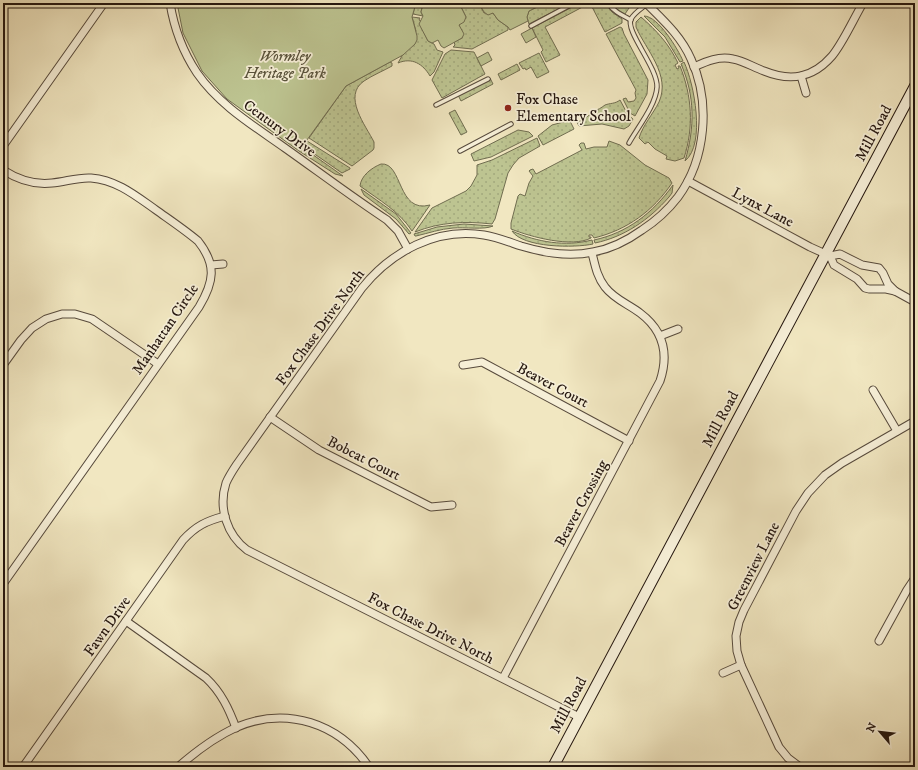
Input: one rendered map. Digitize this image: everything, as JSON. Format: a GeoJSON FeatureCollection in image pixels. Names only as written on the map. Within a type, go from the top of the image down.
{"type":"FeatureCollection","features":[{"type":"Feature","properties":{"kind":"street"},"geometry":{"type":"LineString","coordinates":[[3,146],[104,3]]}},
{"type":"Feature","properties":{"kind":"street","name":"Century Drive"},"geometry":{"type":"LineString","coordinates":[[170,3],[173,19],[182,46],[197,73],[218,98],[253,125],[387,220],[398,231],[408,249]]}},
{"type":"Feature","properties":{"kind":"street","name":"Fox Chase Drive North"},"geometry":{"type":"LineString","coordinates":[[579,717],[244,548],[228,527],[223,502],[227,482],[237,464],[372,275],[383,264],[417,244],[440,237],[460,234],[483,235],[540,251],[559,254],[592,253],[615,245],[634,236],[657,220],[678,198],[694,169],[700,148],[703,123],[703,101],[699,79],[683,44],[660,16],[646,3]]}},
{"type":"Feature","properties":{"kind":"street"},"geometry":{"type":"LineString","coordinates":[[694,67],[712,60],[732,58],[784,77],[801,76],[816,71],[834,54],[863,3]]}},
{"type":"Feature","properties":{"kind":"street"},"geometry":{"type":"LineString","coordinates":[[801,76],[806,93]]}},
{"type":"Feature","properties":{"kind":"street","name":"Mill Road"},"geometry":{"type":"LineString","coordinates":[[552,767],[828,255],[915,86]]}},
{"type":"Feature","properties":{"kind":"street","name":"Manhattan Circle"},"geometry":{"type":"LineString","coordinates":[[3,170],[24,180],[38,183],[52,183],[77,178],[92,178],[124,188],[198,241],[207,253],[211,265],[211,280],[207,293],[3,584]]}},
{"type":"Feature","properties":{"kind":"street","name":"Lynx Lane"},"geometry":{"type":"LineString","coordinates":[[688,181],[828,255]]}},
{"type":"Feature","properties":{"kind":"street","name":"Beaver Crossing"},"geometry":{"type":"LineString","coordinates":[[503,678],[629,441],[660,381],[664,370],[664,347],[660,336],[646,317],[615,297],[605,287],[597,273],[592,253]]}},
{"type":"Feature","properties":{"kind":"street"},"geometry":{"type":"LineString","coordinates":[[895,291],[886,289],[869,290],[865,288],[857,279],[834,265],[828,255],[840,254],[862,265],[878,268],[883,273],[888,284],[895,291],[915,302]]}},
{"type":"Feature","properties":{"kind":"street"},"geometry":{"type":"LineString","coordinates":[[211,265],[223,264]]}},
{"type":"Feature","properties":{"kind":"street"},"geometry":{"type":"LineString","coordinates":[[3,365],[21,340],[32,328],[46,319],[62,314],[75,314],[92,319],[158,364]]}},
{"type":"Feature","properties":{"kind":"street"},"geometry":{"type":"LineString","coordinates":[[660,336],[678,329]]}},
{"type":"Feature","properties":{"kind":"street","name":"Beaver Court"},"geometry":{"type":"LineString","coordinates":[[463,365],[482,362],[629,441]]}},
{"type":"Feature","properties":{"kind":"street"},"geometry":{"type":"LineString","coordinates":[[873,390],[897,430]]}},
{"type":"Feature","properties":{"kind":"street","name":"Bobcat Court"},"geometry":{"type":"LineString","coordinates":[[270,417],[319,450],[431,507],[452,505]]}},
{"type":"Feature","properties":{"kind":"street","name":"Greenview Lane"},"geometry":{"type":"LineString","coordinates":[[800,767],[788,758],[779,746],[741,665],[737,651],[736,636],[739,622],[796,510],[808,493],[825,474],[897,430],[915,421]]}},
{"type":"Feature","properties":{"kind":"street","name":"Fawn Drive"},"geometry":{"type":"LineString","coordinates":[[23,767],[183,540],[193,530],[205,522],[225,516]]}},
{"type":"Feature","properties":{"kind":"street"},"geometry":{"type":"LineString","coordinates":[[879,641],[915,578]]}},
{"type":"Feature","properties":{"kind":"street"},"geometry":{"type":"LineString","coordinates":[[126,621],[206,678],[222,697],[236,728]]}},
{"type":"Feature","properties":{"kind":"street"},"geometry":{"type":"LineString","coordinates":[[724,674],[741,665]]}},
{"type":"Feature","properties":{"kind":"street"},"geometry":{"type":"LineString","coordinates":[[178,767],[210,743],[236,728],[251,722],[269,718],[302,720],[321,726],[350,744],[369,767]]}},
{"type":"Feature","properties":{"kind":"lane"},"geometry":{"type":"LineString","coordinates":[[531,26],[574,3]]}},
{"type":"Feature","properties":{"kind":"lane"},"geometry":{"type":"LineString","coordinates":[[608,3],[612,9],[631,20]]}},
{"type":"Feature","properties":{"kind":"lane"},"geometry":{"type":"LineString","coordinates":[[630,143],[653,102],[657,86],[654,72],[631,27],[631,20],[646,3]]}},
{"type":"Feature","properties":{"kind":"lane"},"geometry":{"type":"LineString","coordinates":[[436,105],[488,79]]}},
{"type":"Feature","properties":{"kind":"lane"},"geometry":{"type":"LineString","coordinates":[[460,151],[511,124]]}},
{"type":"Feature","properties":{"kind":"green space","name":"Wormley Heritage Park"},"geometry":{"type":"Polygon","coordinates":[[[177,3],[416,3],[412,17],[417,40],[415,44],[403,55],[346,86],[299,151],[227,99],[202,71],[183,33],[177,3]]]}},
{"type":"Feature","properties":{"kind":"green space"},"geometry":{"type":"Polygon","coordinates":[[[416,3],[431,3],[422,8],[421,12],[423,16],[413,14],[416,3]]]}},
{"type":"Feature","properties":{"kind":"green space"},"geometry":{"type":"Polygon","coordinates":[[[431,3],[459,3],[466,17],[464,22],[459,25],[464,34],[462,38],[444,48],[438,40],[432,43],[428,41],[419,24],[423,16],[421,12],[422,8],[431,3]]]}},
{"type":"Feature","properties":{"kind":"green space"},"geometry":{"type":"Polygon","coordinates":[[[459,3],[479,3],[484,13],[493,13],[498,20],[508,27],[508,30],[472,49],[453,47],[455,45],[454,42],[462,38],[459,25],[466,17],[459,3]]]}},
{"type":"Feature","properties":{"kind":"green space"},"geometry":{"type":"Polygon","coordinates":[[[479,3],[538,3],[537,7],[529,11],[527,17],[528,21],[510,30],[498,20],[493,13],[488,15],[484,12],[479,3]]]}},
{"type":"Feature","properties":{"kind":"green space"},"geometry":{"type":"Polygon","coordinates":[[[538,3],[570,3],[529,24],[527,17],[529,11],[537,7],[538,3]]]}},
{"type":"Feature","properties":{"kind":"green space"},"geometry":{"type":"Polygon","coordinates":[[[580,3],[590,3],[545,27],[560,55],[546,62],[541,52],[543,50],[532,28],[580,3]]]}},
{"type":"Feature","properties":{"kind":"green space"},"geometry":{"type":"Polygon","coordinates":[[[590,3],[605,3],[612,12],[622,19],[622,23],[605,32],[590,3]]]}},
{"type":"Feature","properties":{"kind":"green space"},"geometry":{"type":"Polygon","coordinates":[[[611,3],[630,3],[631,5],[625,14],[615,8],[611,3]]]}},
{"type":"Feature","properties":{"kind":"green space"},"geometry":{"type":"Polygon","coordinates":[[[644,16],[649,17],[661,27],[672,41],[683,61],[680,62],[665,37],[644,16]]]}},
{"type":"Feature","properties":{"kind":"green space"},"geometry":{"type":"Polygon","coordinates":[[[412,17],[420,18],[420,24],[428,41],[434,44],[437,50],[443,52],[434,72],[430,76],[424,68],[417,63],[412,61],[403,61],[398,63],[416,31],[412,17]]]}},
{"type":"Feature","properties":{"kind":"green space"},"geometry":{"type":"Polygon","coordinates":[[[641,17],[671,50],[678,63],[675,65],[677,69],[679,68],[678,66],[680,66],[687,89],[690,112],[689,135],[684,158],[675,161],[666,159],[667,156],[655,149],[648,142],[645,144],[639,138],[659,102],[662,92],[660,72],[636,27],[636,22],[641,17]]]}},
{"type":"Feature","properties":{"kind":"green space"},"geometry":{"type":"Polygon","coordinates":[[[620,27],[622,28],[648,80],[647,94],[635,116],[630,113],[623,99],[626,98],[628,102],[634,101],[636,98],[636,90],[606,34],[620,27]]]}},
{"type":"Feature","properties":{"kind":"green space"},"geometry":{"type":"Polygon","coordinates":[[[532,28],[536,37],[526,43],[521,34],[532,28]]]}},
{"type":"Feature","properties":{"kind":"green space"},"geometry":{"type":"Polygon","coordinates":[[[451,50],[474,52],[485,74],[442,98],[432,80],[445,54],[451,50]]]}},
{"type":"Feature","properties":{"kind":"green space"},"geometry":{"type":"Polygon","coordinates":[[[488,52],[492,60],[481,66],[477,58],[488,52]]]}},
{"type":"Feature","properties":{"kind":"green space"},"geometry":{"type":"Polygon","coordinates":[[[539,53],[549,72],[537,78],[531,67],[526,70],[525,68],[523,69],[519,63],[539,53]]]}},
{"type":"Feature","properties":{"kind":"green space"},"geometry":{"type":"Polygon","coordinates":[[[390,62],[392,63],[392,66],[364,81],[358,87],[355,95],[355,103],[358,111],[374,142],[373,150],[352,166],[309,138],[346,86],[390,62]]]}},
{"type":"Feature","properties":{"kind":"green space"},"geometry":{"type":"Polygon","coordinates":[[[684,62],[694,98],[697,128],[691,153],[685,161],[691,136],[692,112],[689,88],[681,64],[684,62]]]}},
{"type":"Feature","properties":{"kind":"green space"},"geometry":{"type":"Polygon","coordinates":[[[517,64],[520,70],[501,80],[498,74],[517,64]]]}},
{"type":"Feature","properties":{"kind":"green space"},"geometry":{"type":"Polygon","coordinates":[[[490,78],[493,84],[461,101],[458,95],[490,78]]]}},
{"type":"Feature","properties":{"kind":"green space"},"geometry":{"type":"Polygon","coordinates":[[[620,100],[628,115],[633,119],[629,126],[624,129],[602,124],[579,126],[577,122],[586,118],[593,111],[620,100]]]}},
{"type":"Feature","properties":{"kind":"green space"},"geometry":{"type":"Polygon","coordinates":[[[455,110],[467,132],[461,135],[449,113],[455,110]]]}},
{"type":"Feature","properties":{"kind":"green space"},"geometry":{"type":"Polygon","coordinates":[[[570,121],[574,129],[543,145],[538,136],[552,125],[570,121]]]}},
{"type":"Feature","properties":{"kind":"green space"},"geometry":{"type":"Polygon","coordinates":[[[518,130],[529,132],[533,136],[491,157],[474,161],[471,154],[518,130]]]}},
{"type":"Feature","properties":{"kind":"green space"},"geometry":{"type":"Polygon","coordinates":[[[537,138],[540,146],[519,158],[508,173],[495,219],[492,224],[443,224],[415,232],[432,208],[466,191],[471,186],[477,175],[477,165],[492,160],[537,138]]]}},
{"type":"Feature","properties":{"kind":"green space"},"geometry":{"type":"Polygon","coordinates":[[[307,141],[350,169],[342,173],[303,146],[307,141]]]}},
{"type":"Feature","properties":{"kind":"green space"},"geometry":{"type":"Polygon","coordinates":[[[609,141],[620,145],[645,165],[669,178],[672,183],[648,211],[617,230],[594,238],[592,235],[589,235],[591,238],[583,241],[563,242],[551,240],[511,229],[511,223],[518,196],[520,194],[525,196],[533,176],[529,171],[530,170],[533,169],[536,174],[582,150],[579,145],[581,143],[584,143],[586,149],[594,147],[607,147],[609,141]]]}},
{"type":"Feature","properties":{"kind":"green space"},"geometry":{"type":"Polygon","coordinates":[[[302,147],[343,176],[335,174],[299,151],[302,147]]]}},
{"type":"Feature","properties":{"kind":"green space"},"geometry":{"type":"Polygon","coordinates":[[[381,164],[388,166],[393,171],[406,195],[412,202],[419,206],[430,205],[412,231],[395,212],[360,186],[362,179],[367,173],[381,164]]]}},
{"type":"Feature","properties":{"kind":"green space"},"geometry":{"type":"Polygon","coordinates":[[[673,185],[672,193],[669,197],[644,220],[616,237],[595,243],[594,240],[606,237],[628,227],[648,213],[673,185]]]}},
{"type":"Feature","properties":{"kind":"green space"},"geometry":{"type":"Polygon","coordinates":[[[361,189],[396,214],[411,233],[409,234],[396,219],[364,195],[361,189]]]}},
{"type":"Feature","properties":{"kind":"green space"},"geometry":{"type":"Polygon","coordinates":[[[464,224],[493,226],[485,228],[439,230],[416,236],[414,234],[437,227],[464,224]]]}},
{"type":"Feature","properties":{"kind":"green space"},"geometry":{"type":"Polygon","coordinates":[[[512,231],[541,241],[572,243],[592,240],[593,244],[562,246],[538,244],[518,237],[512,231]]]}},
{"type":"Feature","properties":{"kind":"place","name":"Fox Chase Elementary School"},"geometry":{"type":"Point","coordinates":[508,108]}}]}
